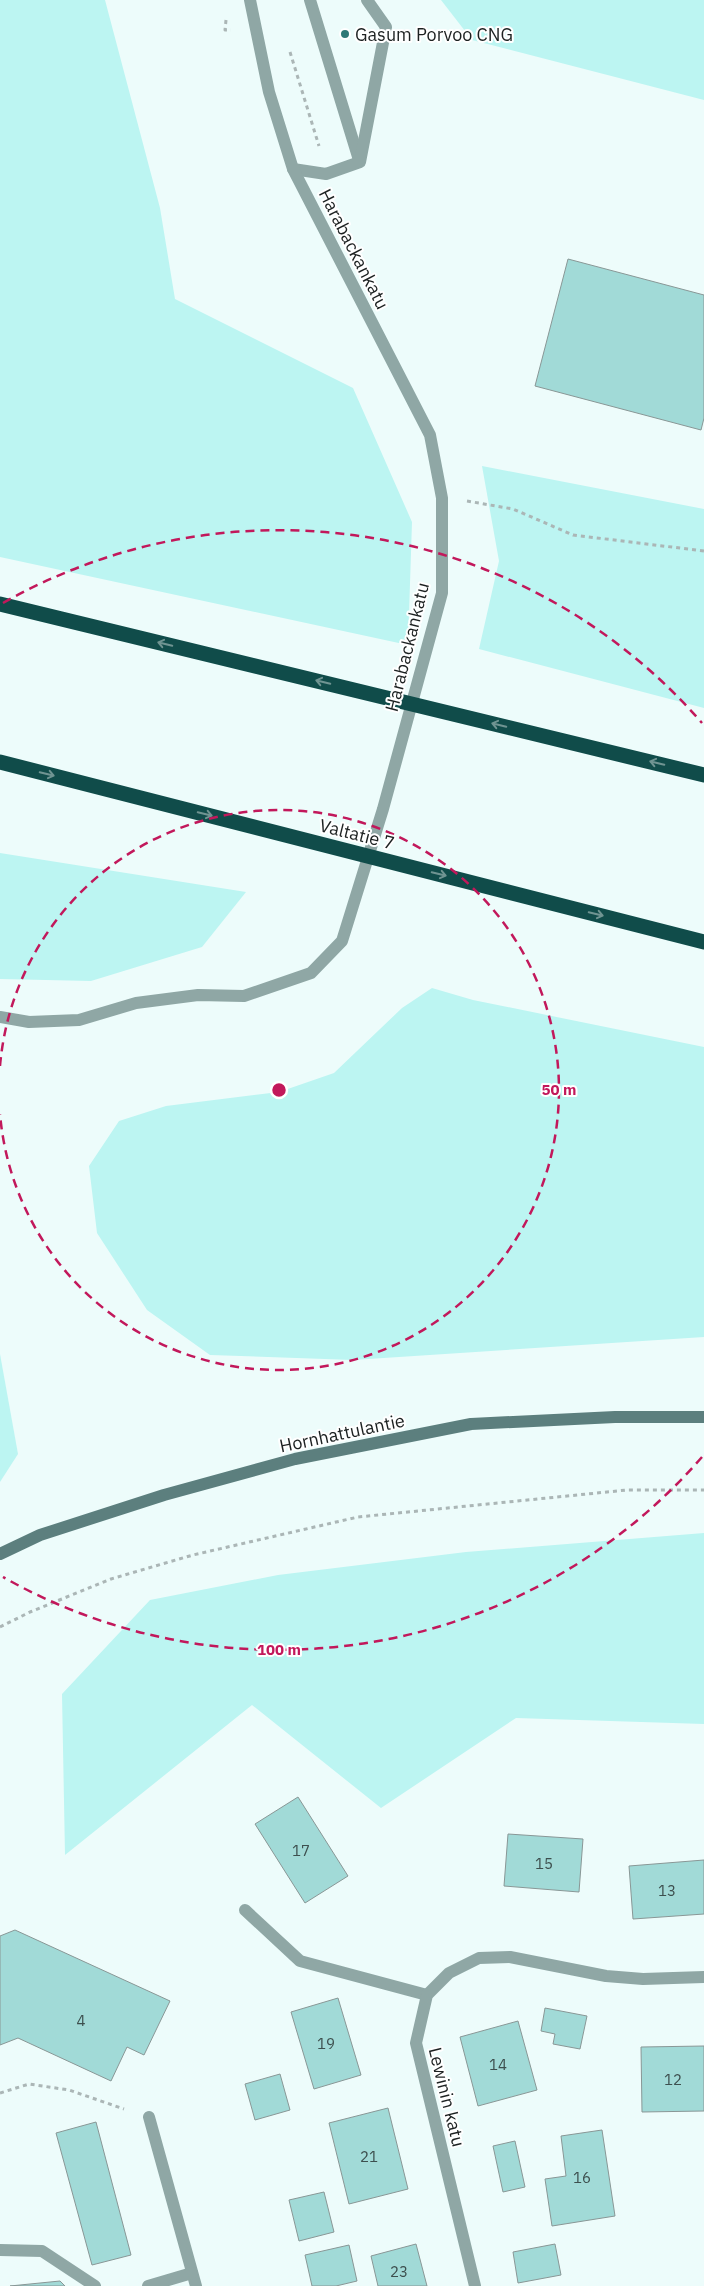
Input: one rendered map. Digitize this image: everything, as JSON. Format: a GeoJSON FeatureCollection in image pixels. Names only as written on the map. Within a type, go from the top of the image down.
{"type":"FeatureCollection","features":[{"type":"Feature","properties":{"kind":"highway"},"geometry":{"type":"LineString","coordinates":[[0,604],[704,775]]}},
{"type":"Feature","properties":{"kind":"highway","name":"Valtatie 7"},"geometry":{"type":"LineString","coordinates":[[3,764],[704,942]]}},
{"type":"Feature","properties":{"kind":"street","name":"Harabackankatu"},"geometry":{"type":"LineString","coordinates":[[0,1017],[28,1022],[79,1020],[136,1003],[198,995],[244,996],[311,973],[342,941],[383,809],[442,593],[442,498],[430,434],[293,169],[269,92],[250,0]]}},
{"type":"Feature","properties":{"kind":"street"},"geometry":{"type":"LineString","coordinates":[[310,0],[360,162]]}},
{"type":"Feature","properties":{"kind":"street"},"geometry":{"type":"LineString","coordinates":[[360,162],[386,27],[367,0]]}},
{"type":"Feature","properties":{"kind":"street"},"geometry":{"type":"LineString","coordinates":[[293,169],[326,174],[360,162]]}},
{"type":"Feature","properties":{"kind":"street","name":"Hornhattulantie"},"geometry":{"type":"LineString","coordinates":[[0,1554],[40,1536],[183,1490],[296,1459],[471,1424],[616,1417],[704,1417]]}},
{"type":"Feature","properties":{"kind":"street"},"geometry":{"type":"LineString","coordinates":[[245,1910],[300,1961],[427,1995],[449,1973],[479,1958],[510,1957],[606,1976],[643,1979],[704,1977]]}},
{"type":"Feature","properties":{"kind":"street","name":"Lewinin katu"},"geometry":{"type":"LineString","coordinates":[[427,1995],[416,2043],[475,2286]]}},
{"type":"Feature","properties":{"kind":"street"},"geometry":{"type":"LineString","coordinates":[[149,2117],[196,2286]]}},
{"type":"Feature","properties":{"kind":"street"},"geometry":{"type":"LineString","coordinates":[[0,2250],[42,2251],[95,2286]]}},
{"type":"Feature","properties":{"kind":"street"},"geometry":{"type":"LineString","coordinates":[[148,2286],[192,2273]]}},
{"type":"Feature","properties":{"kind":"path"},"geometry":{"type":"LineString","coordinates":[[288,49],[315,128],[326,174]]}},
{"type":"Feature","properties":{"kind":"path"},"geometry":{"type":"LineString","coordinates":[[442,498],[513,509],[573,535],[704,551]]}},
{"type":"Feature","properties":{"kind":"path"},"geometry":{"type":"LineString","coordinates":[[0,1627],[30,1612],[111,1579],[193,1555],[358,1517],[618,1491],[704,1490]]}},
{"type":"Feature","properties":{"kind":"path"},"geometry":{"type":"LineString","coordinates":[[0,2093],[29,2084],[69,2090],[149,2117]]}},
{"type":"Feature","properties":{"kind":"shaded area"},"geometry":{"type":"Polygon","coordinates":[[[0,0],[105,0],[160,208],[175,299],[353,388],[412,522],[408,645],[0,557],[0,0]]]}},
{"type":"Feature","properties":{"kind":"shaded area"},"geometry":{"type":"Polygon","coordinates":[[[441,0],[704,0],[704,100],[472,40],[441,0]]]}},
{"type":"Feature","properties":{"kind":"shaded area"},"geometry":{"type":"Polygon","coordinates":[[[482,466],[704,509],[704,708],[479,649],[499,561],[482,466]]]}},
{"type":"Feature","properties":{"kind":"shaded area"},"geometry":{"type":"Polygon","coordinates":[[[0,853],[246,892],[202,947],[91,981],[0,979],[0,853]]]}},
{"type":"Feature","properties":{"kind":"shaded area"},"geometry":{"type":"Polygon","coordinates":[[[432,988],[473,1000],[704,1047],[704,1337],[353,1360],[210,1355],[147,1310],[97,1233],[89,1166],[119,1121],[166,1106],[279,1092],[334,1073],[402,1008],[432,988]]]}},
{"type":"Feature","properties":{"kind":"shaded area"},"geometry":{"type":"Polygon","coordinates":[[[0,1354],[18,1454],[0,1482],[0,1354]]]}},
{"type":"Feature","properties":{"kind":"shaded area"},"geometry":{"type":"Polygon","coordinates":[[[704,1533],[704,1724],[516,1718],[381,1808],[252,1705],[65,1855],[62,1694],[150,1600],[278,1575],[466,1552],[704,1533]]]}},
{"type":"Feature","properties":{"kind":"building"},"geometry":{"type":"Polygon","coordinates":[[[568,259],[704,295],[704,418],[701,430],[535,386],[568,259]]]}},
{"type":"Feature","properties":{"kind":"building"},"geometry":{"type":"Polygon","coordinates":[[[298,1797],[348,1876],[305,1903],[255,1824],[298,1797]]]}},
{"type":"Feature","properties":{"kind":"building"},"geometry":{"type":"Polygon","coordinates":[[[508,1834],[583,1839],[579,1892],[504,1886],[508,1834]]]}},
{"type":"Feature","properties":{"kind":"building"},"geometry":{"type":"Polygon","coordinates":[[[704,1860],[704,1914],[633,1919],[629,1866],[704,1860]]]}},
{"type":"Feature","properties":{"kind":"building"},"geometry":{"type":"Polygon","coordinates":[[[15,1930],[170,2001],[144,2055],[127,2047],[111,2081],[18,2038],[0,2045],[0,1936],[15,1930]]]}},
{"type":"Feature","properties":{"kind":"building"},"geometry":{"type":"Polygon","coordinates":[[[338,1998],[361,2075],[314,2089],[291,2012],[338,1998]]]}},
{"type":"Feature","properties":{"kind":"building"},"geometry":{"type":"Polygon","coordinates":[[[545,2008],[587,2016],[580,2049],[553,2044],[555,2034],[541,2031],[545,2008]]]}},
{"type":"Feature","properties":{"kind":"building"},"geometry":{"type":"Polygon","coordinates":[[[518,2021],[537,2090],[478,2106],[460,2037],[518,2021]]]}},
{"type":"Feature","properties":{"kind":"building"},"geometry":{"type":"Polygon","coordinates":[[[704,2046],[704,2111],[642,2112],[641,2047],[704,2046]]]}},
{"type":"Feature","properties":{"kind":"building"},"geometry":{"type":"Polygon","coordinates":[[[280,2074],[290,2110],[255,2120],[245,2084],[280,2074]]]}},
{"type":"Feature","properties":{"kind":"building"},"geometry":{"type":"Polygon","coordinates":[[[388,2108],[408,2189],[349,2204],[329,2123],[388,2108]]]}},
{"type":"Feature","properties":{"kind":"building"},"geometry":{"type":"Polygon","coordinates":[[[96,2122],[131,2255],[92,2265],[56,2133],[96,2122]]]}},
{"type":"Feature","properties":{"kind":"building"},"geometry":{"type":"Polygon","coordinates":[[[602,2130],[615,2216],[552,2226],[545,2179],[566,2176],[561,2136],[602,2130]]]}},
{"type":"Feature","properties":{"kind":"building"},"geometry":{"type":"Polygon","coordinates":[[[515,2141],[525,2187],[503,2192],[493,2146],[515,2141]]]}},
{"type":"Feature","properties":{"kind":"building"},"geometry":{"type":"Polygon","coordinates":[[[324,2192],[334,2232],[299,2241],[289,2200],[324,2192]]]}},
{"type":"Feature","properties":{"kind":"building"},"geometry":{"type":"Polygon","coordinates":[[[416,2244],[427,2286],[378,2286],[371,2256],[416,2244]]]}},
{"type":"Feature","properties":{"kind":"building"},"geometry":{"type":"Polygon","coordinates":[[[555,2244],[561,2275],[518,2283],[513,2252],[555,2244]]]}},
{"type":"Feature","properties":{"kind":"building"},"geometry":{"type":"Polygon","coordinates":[[[349,2245],[357,2281],[336,2286],[312,2286],[305,2255],[349,2245]]]}},
{"type":"Feature","properties":{"kind":"building"},"geometry":{"type":"Polygon","coordinates":[[[60,2281],[65,2286],[10,2286],[60,2281]]]}},
{"type":"Feature","properties":{"kind":"place","name":"Gasum Porvoo CNG"},"geometry":{"type":"Point","coordinates":[345,34]}}]}
